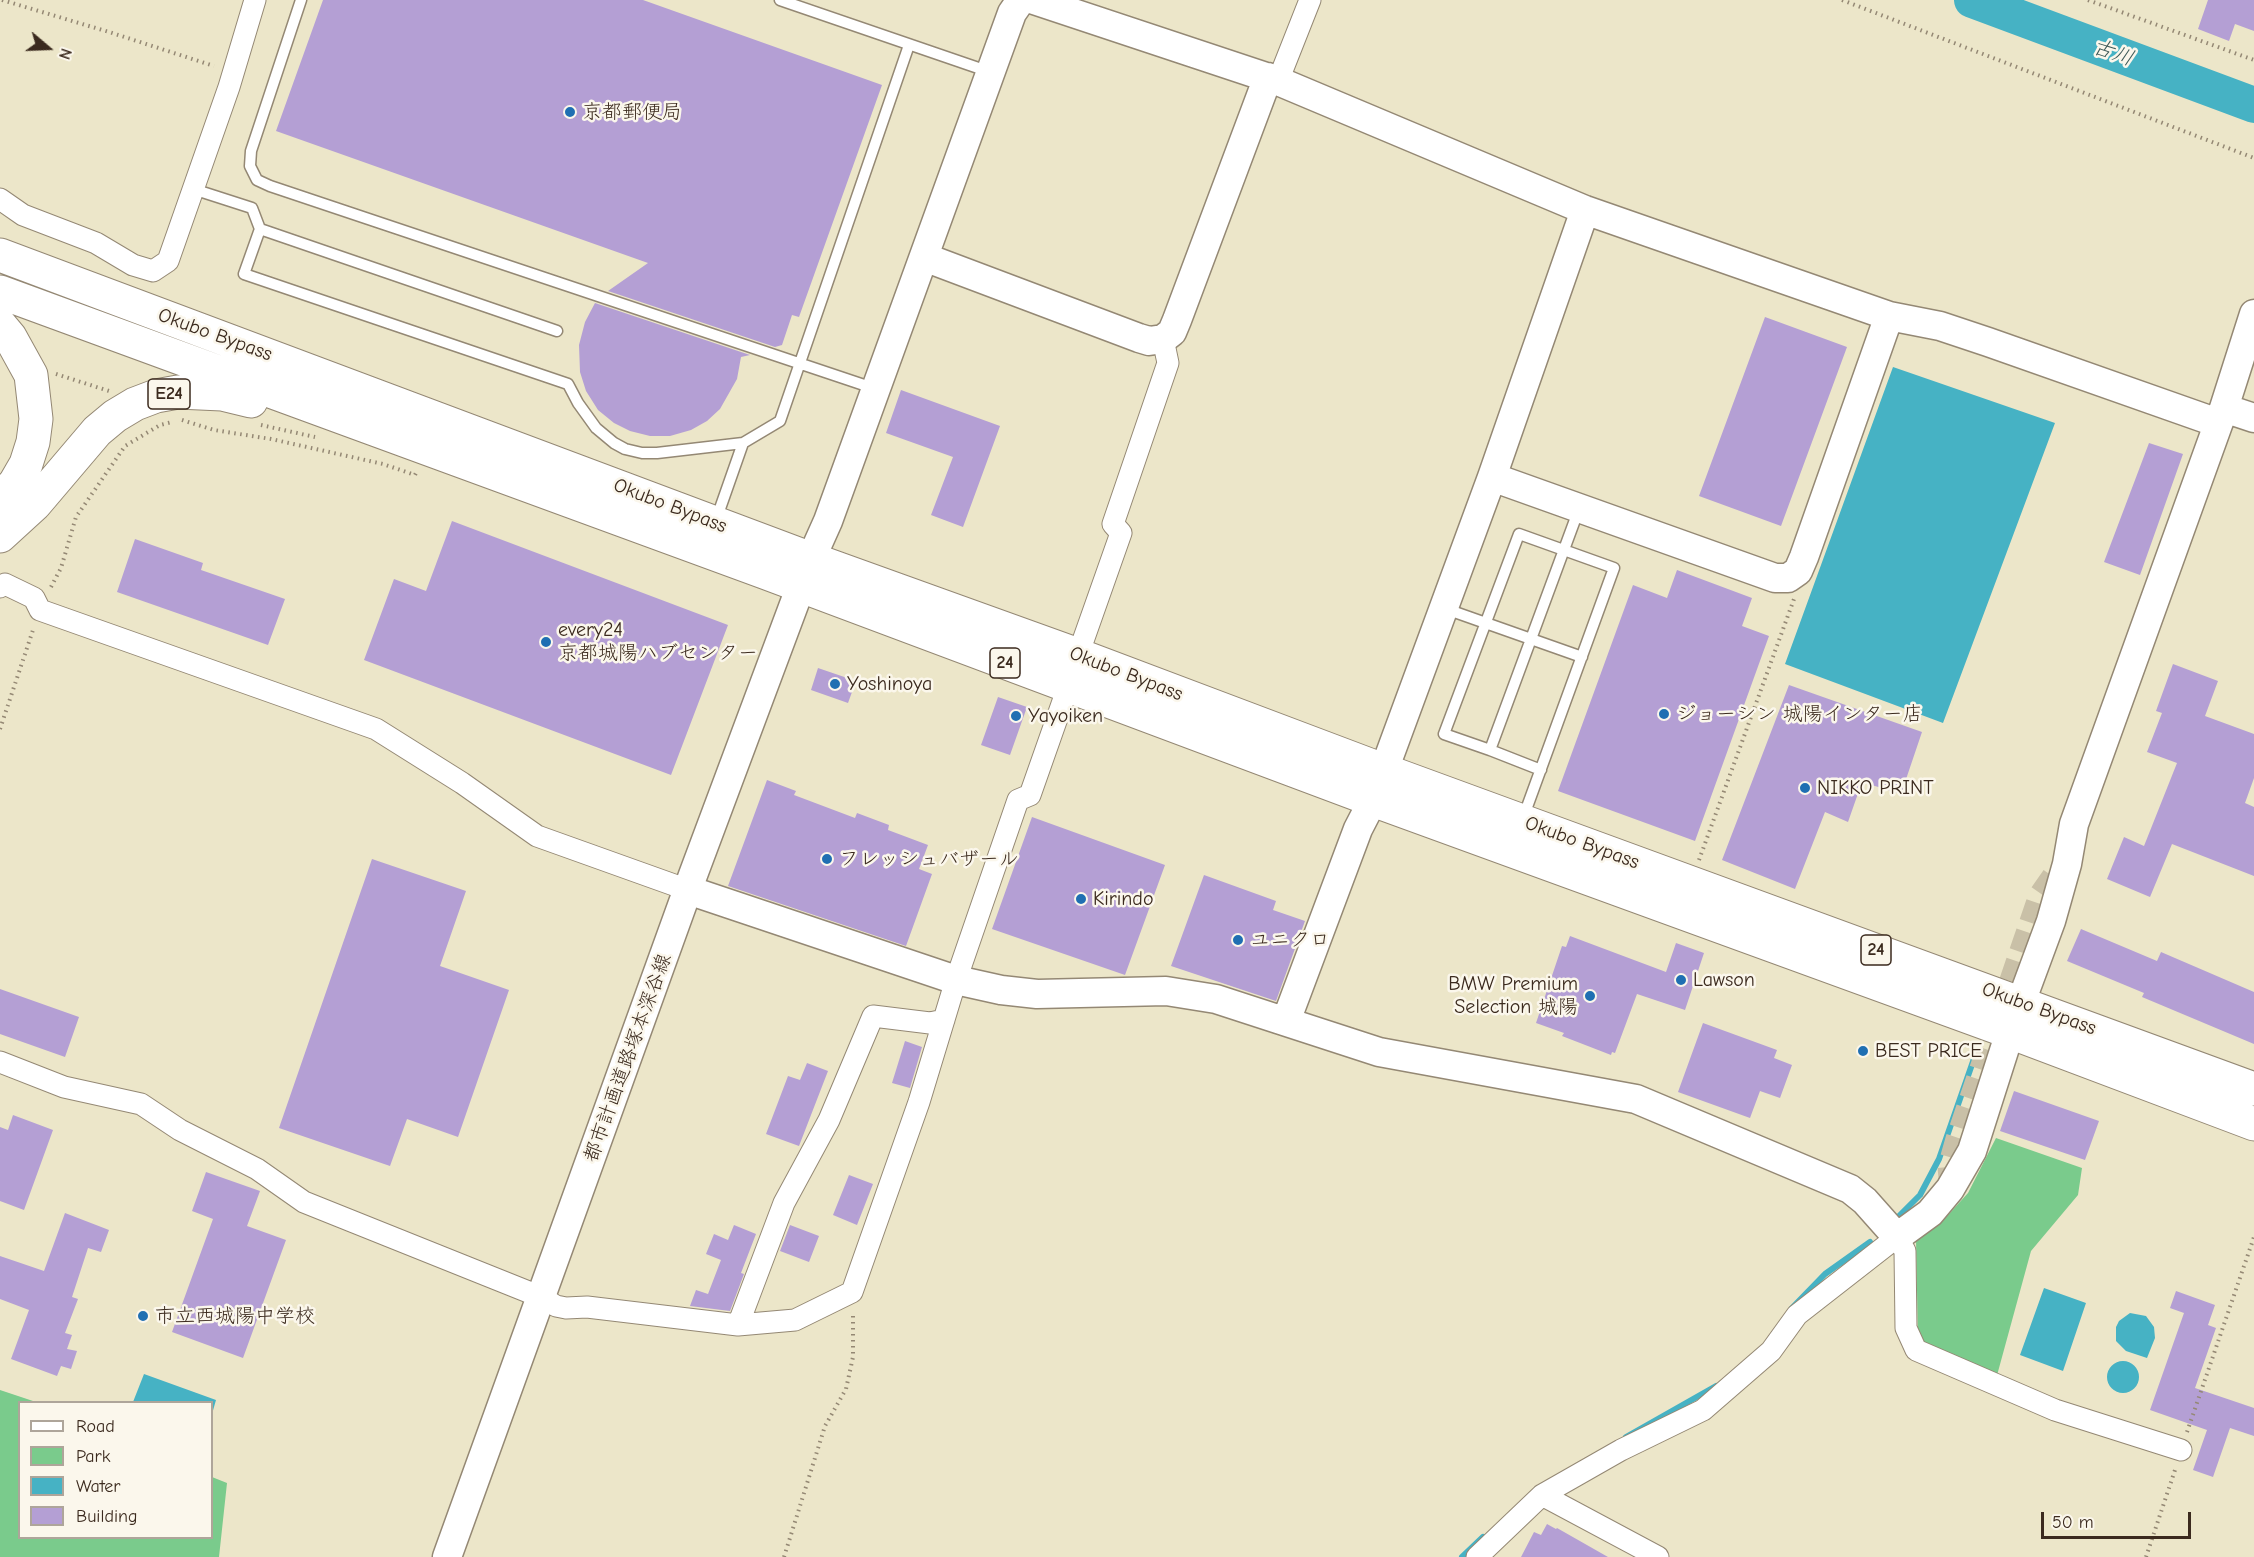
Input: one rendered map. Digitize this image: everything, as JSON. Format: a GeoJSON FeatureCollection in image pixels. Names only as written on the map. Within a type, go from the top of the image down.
{"type":"FeatureCollection","features":[{"type":"Feature","properties":{"kind":"highway"},"geometry":{"type":"LineString","coordinates":[[0,240],[82,277],[129,303]]}},
{"type":"Feature","properties":{"kind":"highway","name":"Okubo Bypass"},"geometry":{"type":"LineString","coordinates":[[0,255],[715,523],[806,573],[1059,696],[2016,1018],[2254,1089]]}},
{"type":"Feature","properties":{"kind":"highway","name":"Okubo Bypass"},"geometry":{"type":"LineString","coordinates":[[0,292],[389,436],[806,573],[1078,640],[1383,770],[1692,883],[2016,1018],[2254,1124]]}},
{"type":"Feature","properties":{"kind":"highway"},"geometry":{"type":"LineString","coordinates":[[0,325],[10,337],[31,375],[36,419],[33,442],[26,464],[15,483],[0,500]]}},
{"type":"Feature","properties":{"kind":"highway","name":"E24"},"geometry":{"type":"LineString","coordinates":[[0,536],[35,504],[98,431],[115,416],[135,404],[156,396],[178,392],[222,394],[389,436]]}},
{"type":"Feature","properties":{"kind":"street"},"geometry":{"type":"LineString","coordinates":[[0,199],[23,215],[96,243],[133,265],[153,271],[168,261],[229,87],[255,0]]}},
{"type":"Feature","properties":{"kind":"street","name":"都市計画道路塚本深谷線"},"geometry":{"type":"LineString","coordinates":[[447,1557],[688,890],[806,573],[828,521],[1012,13],[1021,0]]}},
{"type":"Feature","properties":{"kind":"street"},"geometry":{"type":"LineString","coordinates":[[1034,0],[1273,79],[1585,210],[1890,316],[1940,326],[2221,415],[2254,418]]}},
{"type":"Feature","properties":{"kind":"street"},"geometry":{"type":"LineString","coordinates":[[924,257],[1138,338],[1149,341],[1163,339],[1172,332],[1273,79],[1311,0]]}},
{"type":"Feature","properties":{"kind":"street"},"geometry":{"type":"LineString","coordinates":[[1286,1021],[1358,829],[1373,800],[1492,477],[1585,210]]}},
{"type":"Feature","properties":{"kind":"street"},"geometry":{"type":"LineString","coordinates":[[1478,1557],[1542,1495],[1621,1450],[1703,1410],[1771,1351],[1797,1315],[1930,1213],[1950,1189],[1972,1151],[2051,921],[2067,864],[2074,824],[2221,415],[2254,314]]}},
{"type":"Feature","properties":{"kind":"street"},"geometry":{"type":"LineString","coordinates":[[1492,477],[1775,578],[1782,579],[1794,575],[1804,557],[1890,316]]}},
{"type":"Feature","properties":{"kind":"street"},"geometry":{"type":"LineString","coordinates":[[1078,640],[1113,524],[1168,363],[1163,339]]}},
{"type":"Feature","properties":{"kind":"street"},"geometry":{"type":"LineString","coordinates":[[1078,640],[1121,533],[1113,524]]}},
{"type":"Feature","properties":{"kind":"street"},"geometry":{"type":"LineString","coordinates":[[0,587],[5,584],[34,598],[40,610],[376,729],[462,783],[537,836],[688,890],[956,980],[1001,990],[1037,994],[1166,991],[1216,999],[1379,1052],[1636,1099],[1850,1189],[1865,1201],[1897,1237],[1905,1251],[1906,1328],[1916,1350],[2055,1410],[2181,1450]]}},
{"type":"Feature","properties":{"kind":"street"},"geometry":{"type":"LineString","coordinates":[[0,1062],[64,1087],[141,1104],[180,1130],[257,1169],[304,1202],[541,1297],[556,1306],[587,1307],[738,1325],[795,1320],[852,1292],[919,1102],[956,980],[1018,800],[1030,795],[1059,696]]}},
{"type":"Feature","properties":{"kind":"street"},"geometry":{"type":"LineString","coordinates":[[738,1325],[784,1203],[829,1120],[873,1016],[930,1023],[944,1020]]}},
{"type":"Feature","properties":{"kind":"street"},"geometry":{"type":"LineString","coordinates":[[1542,1495],[1658,1557]]}},
{"type":"Feature","properties":{"kind":"lane"},"geometry":{"type":"LineString","coordinates":[[301,0],[251,151],[250,166],[257,180],[876,389]]}},
{"type":"Feature","properties":{"kind":"lane"},"geometry":{"type":"LineString","coordinates":[[780,0],[990,72]]}},
{"type":"Feature","properties":{"kind":"lane"},"geometry":{"type":"LineString","coordinates":[[193,189],[252,208],[260,229],[244,274],[568,384],[596,428],[625,449],[642,453],[657,453],[743,443],[780,422],[909,45]]}},
{"type":"Feature","properties":{"kind":"lane"},"geometry":{"type":"LineString","coordinates":[[260,229],[557,331]]}},
{"type":"Feature","properties":{"kind":"lane"},"geometry":{"type":"LineString","coordinates":[[715,523],[743,443]]}},
{"type":"Feature","properties":{"kind":"lane"},"geometry":{"type":"LineString","coordinates":[[1490,750],[1579,509]]}},
{"type":"Feature","properties":{"kind":"lane"},"geometry":{"type":"LineString","coordinates":[[1522,821],[1541,770],[1614,568],[1519,534],[1444,734],[1541,770]]}},
{"type":"Feature","properties":{"kind":"lane"},"geometry":{"type":"LineString","coordinates":[[1443,607],[1582,657]]}},
{"type":"Feature","properties":{"kind":"path"},"geometry":{"type":"LineString","coordinates":[[2,0],[232,72]]}},
{"type":"Feature","properties":{"kind":"path"},"geometry":{"type":"LineString","coordinates":[[1842,0],[2254,158]]}},
{"type":"Feature","properties":{"kind":"path"},"geometry":{"type":"LineString","coordinates":[[2088,0],[2254,60]]}},
{"type":"Feature","properties":{"kind":"path"},"geometry":{"type":"LineString","coordinates":[[53,373],[112,392]]}},
{"type":"Feature","properties":{"kind":"path"},"geometry":{"type":"LineString","coordinates":[[0,729],[40,610],[61,568],[76,517],[124,446],[160,425],[181,419],[214,430],[271,439],[383,464],[415,475],[418,466]]}},
{"type":"Feature","properties":{"kind":"path"},"geometry":{"type":"LineString","coordinates":[[257,425],[322,439]]}},
{"type":"Feature","properties":{"kind":"path"},"geometry":{"type":"LineString","coordinates":[[1692,883],[1794,603],[1794,575]]}},
{"type":"Feature","properties":{"kind":"path"},"geometry":{"type":"LineString","coordinates":[[2146,1557],[2254,1236]]}},
{"type":"Feature","properties":{"kind":"path"},"geometry":{"type":"LineString","coordinates":[[784,1557],[825,1426],[846,1389],[853,1357],[852,1292]]}},
{"type":"Feature","properties":{"kind":"green space"},"geometry":{"type":"Polygon","coordinates":[[[1996,1138],[2082,1168],[2078,1195],[2031,1251],[1996,1379],[1918,1340],[1916,1240],[1939,1225],[1968,1193],[1996,1138]]]}},
{"type":"Feature","properties":{"kind":"green space"},"geometry":{"type":"Polygon","coordinates":[[[0,1390],[33,1401],[18,1401],[18,1539],[213,1539],[213,1477],[227,1483],[219,1557],[0,1557],[0,1390]]]}},
{"type":"Feature","properties":{"kind":"water"},"geometry":{"type":"Polygon","coordinates":[[[1893,367],[2055,423],[1943,723],[1785,664],[1893,367]]]}},
{"type":"Feature","properties":{"kind":"water"},"geometry":{"type":"Polygon","coordinates":[[[2044,1288],[2086,1303],[2063,1371],[2020,1355],[2044,1288]]]}},
{"type":"Feature","properties":{"kind":"water"},"geometry":{"type":"Polygon","coordinates":[[[2130,1313],[2146,1316],[2154,1327],[2155,1338],[2147,1358],[2126,1351],[2116,1341],[2116,1327],[2119,1321],[2130,1313]]]}},
{"type":"Feature","properties":{"kind":"water"},"geometry":{"type":"Polygon","coordinates":[[[2123,1361],[2134,1366],[2139,1377],[2134,1388],[2123,1393],[2112,1388],[2107,1377],[2112,1366],[2123,1361]]]}},
{"type":"Feature","properties":{"kind":"water"},"geometry":{"type":"Polygon","coordinates":[[[144,1374],[216,1400],[213,1410],[213,1401],[133,1401],[144,1374]]]}},
{"type":"Feature","properties":{"kind":"building","name":"京都郵便局"},"geometry":{"type":"Polygon","coordinates":[[[323,0],[643,0],[882,85],[799,317],[792,315],[782,345],[775,347],[608,291],[648,263],[276,131],[323,0]]]}},
{"type":"Feature","properties":{"kind":"building"},"geometry":{"type":"Polygon","coordinates":[[[2208,0],[2254,0],[2254,31],[2235,24],[2229,41],[2198,29],[2208,0]]]}},
{"type":"Feature","properties":{"kind":"building"},"geometry":{"type":"Polygon","coordinates":[[[595,303],[750,355],[741,357],[737,379],[720,409],[707,421],[691,430],[670,436],[650,436],[630,431],[614,423],[598,410],[586,391],[580,372],[579,345],[585,322],[595,303]]]}},
{"type":"Feature","properties":{"kind":"building"},"geometry":{"type":"Polygon","coordinates":[[[1765,317],[1847,347],[1781,526],[1699,496],[1765,317]]]}},
{"type":"Feature","properties":{"kind":"building"},"geometry":{"type":"Polygon","coordinates":[[[901,390],[1000,426],[963,527],[931,515],[953,457],[886,433],[901,390]]]}},
{"type":"Feature","properties":{"kind":"building"},"geometry":{"type":"Polygon","coordinates":[[[2149,443],[2183,454],[2140,575],[2104,562],[2149,443]]]}},
{"type":"Feature","properties":{"kind":"building","name":"every24 京都城陽ハブセンター"},"geometry":{"type":"Polygon","coordinates":[[[452,521],[728,625],[671,775],[364,660],[394,579],[426,591],[452,521]]]}},
{"type":"Feature","properties":{"kind":"building"},"geometry":{"type":"Polygon","coordinates":[[[135,539],[203,563],[201,570],[285,599],[268,645],[117,592],[135,539]]]}},
{"type":"Feature","properties":{"kind":"building","name":"ジョーシン 城陽インター店"},"geometry":{"type":"Polygon","coordinates":[[[1677,570],[1752,598],[1742,626],[1769,636],[1695,841],[1558,791],[1633,585],[1667,598],[1677,570]]]}},
{"type":"Feature","properties":{"kind":"building"},"geometry":{"type":"Polygon","coordinates":[[[2173,664],[2218,681],[2205,716],[2254,734],[2254,778],[2245,803],[2254,807],[2254,876],[2172,844],[2150,897],[2107,879],[2124,837],[2144,846],[2177,763],[2147,752],[2162,713],[2156,711],[2173,664]]]}},
{"type":"Feature","properties":{"kind":"building"},"geometry":{"type":"Polygon","coordinates":[[[818,668],[856,681],[848,703],[811,690],[818,668]]]}},
{"type":"Feature","properties":{"kind":"building","name":"NIKKO PRINT"},"geometry":{"type":"Polygon","coordinates":[[[1789,685],[1922,732],[1901,794],[1862,782],[1848,822],[1825,812],[1795,889],[1722,860],[1789,685]]]}},
{"type":"Feature","properties":{"kind":"building"},"geometry":{"type":"Polygon","coordinates":[[[998,697],[1027,707],[1010,755],[981,745],[998,697]]]}},
{"type":"Feature","properties":{"kind":"building"},"geometry":{"type":"Polygon","coordinates":[[[767,780],[796,791],[794,795],[855,818],[857,813],[889,825],[888,830],[928,845],[919,869],[932,874],[906,946],[728,886],[767,780]]]}},
{"type":"Feature","properties":{"kind":"building"},"geometry":{"type":"Polygon","coordinates":[[[1032,817],[1165,865],[1125,975],[992,929],[1032,817]]]}},
{"type":"Feature","properties":{"kind":"building"},"geometry":{"type":"Polygon","coordinates":[[[372,859],[466,891],[440,966],[509,990],[458,1137],[407,1119],[390,1166],[279,1128],[372,859]]]}},
{"type":"Feature","properties":{"kind":"building"},"geometry":{"type":"Polygon","coordinates":[[[1204,875],[1276,901],[1273,910],[1305,921],[1276,1001],[1171,966],[1204,875]]]}},
{"type":"Feature","properties":{"kind":"building"},"geometry":{"type":"Polygon","coordinates":[[[2081,929],[2157,961],[2161,952],[2254,992],[2254,1044],[2142,997],[2144,993],[2067,961],[2081,929]]]}},
{"type":"Feature","properties":{"kind":"building","name":"BMW Premium Selection 城陽"},"geometry":{"type":"Polygon","coordinates":[[[1570,936],[1666,972],[1676,943],[1704,953],[1685,1010],[1637,994],[1615,1053],[1612,1052],[1611,1055],[1536,1023],[1562,946],[1566,947],[1570,936]]]}},
{"type":"Feature","properties":{"kind":"building"},"geometry":{"type":"Polygon","coordinates":[[[0,989],[79,1017],[65,1057],[0,1034],[0,989]]]}},
{"type":"Feature","properties":{"kind":"building"},"geometry":{"type":"Polygon","coordinates":[[[1703,1023],[1777,1050],[1774,1058],[1792,1065],[1780,1098],[1760,1091],[1750,1118],[1678,1092],[1703,1023]]]}},
{"type":"Feature","properties":{"kind":"building"},"geometry":{"type":"Polygon","coordinates":[[[905,1041],[922,1047],[910,1088],[892,1083],[905,1041]]]}},
{"type":"Feature","properties":{"kind":"building"},"geometry":{"type":"Polygon","coordinates":[[[807,1063],[828,1071],[799,1146],[766,1134],[788,1076],[800,1080],[807,1063]]]}},
{"type":"Feature","properties":{"kind":"building"},"geometry":{"type":"Polygon","coordinates":[[[2014,1091],[2099,1121],[2085,1160],[2000,1131],[2014,1091]]]}},
{"type":"Feature","properties":{"kind":"building"},"geometry":{"type":"Polygon","coordinates":[[[13,1115],[53,1130],[24,1210],[0,1201],[0,1127],[8,1130],[13,1115]]]}},
{"type":"Feature","properties":{"kind":"building"},"geometry":{"type":"Polygon","coordinates":[[[206,1172],[260,1191],[247,1226],[286,1240],[243,1358],[172,1332],[213,1219],[192,1211],[206,1172]]]}},
{"type":"Feature","properties":{"kind":"building"},"geometry":{"type":"Polygon","coordinates":[[[849,1175],[873,1184],[857,1225],[833,1215],[849,1175]]]}},
{"type":"Feature","properties":{"kind":"building"},"geometry":{"type":"Polygon","coordinates":[[[65,1213],[109,1230],[101,1252],[88,1248],[72,1297],[78,1299],[65,1333],[72,1335],[67,1349],[77,1351],[71,1369],[61,1366],[57,1376],[11,1359],[29,1310],[0,1299],[0,1256],[44,1271],[65,1213]]]}},
{"type":"Feature","properties":{"kind":"building"},"geometry":{"type":"Polygon","coordinates":[[[734,1225],[756,1234],[730,1311],[690,1306],[696,1290],[708,1294],[721,1260],[706,1254],[714,1234],[728,1240],[734,1225]]]}},
{"type":"Feature","properties":{"kind":"building"},"geometry":{"type":"Polygon","coordinates":[[[790,1225],[819,1236],[809,1262],[780,1251],[790,1225]]]}},
{"type":"Feature","properties":{"kind":"building"},"geometry":{"type":"Polygon","coordinates":[[[2176,1291],[2215,1305],[2208,1325],[2216,1328],[2195,1388],[2254,1408],[2254,1436],[2230,1428],[2213,1477],[2193,1470],[2207,1430],[2150,1410],[2184,1313],[2170,1308],[2176,1291]]]}},
{"type":"Feature","properties":{"kind":"building"},"geometry":{"type":"Polygon","coordinates":[[[1547,1524],[1608,1557],[1521,1557],[1534,1532],[1541,1535],[1547,1524]]]}},
{"type":"Feature","properties":{"kind":"waterway","name":"古川"},"geometry":{"type":"LineString","coordinates":[[1972,0],[2254,105]]}},
{"type":"Feature","properties":{"kind":"waterway"},"geometry":{"type":"LineString","coordinates":[[1896,1219],[1920,1195],[1939,1159],[1977,1050]]}},
{"type":"Feature","properties":{"kind":"waterway"},"geometry":{"type":"LineString","coordinates":[[1792,1308],[1825,1274],[1870,1242]]}},
{"type":"Feature","properties":{"kind":"waterway"},"geometry":{"type":"LineString","coordinates":[[1626,1437],[1716,1386]]}},
{"type":"Feature","properties":{"kind":"waterway"},"geometry":{"type":"LineString","coordinates":[[1462,1557],[1483,1537]]}},
{"type":"Feature","properties":{"kind":"tunnel"},"geometry":{"type":"LineString","coordinates":[[1950,1188],[1948,1167],[1956,1139],[2039,895],[2053,875],[2067,865]]}},
{"type":"Feature","properties":{"kind":"place","name":"京都郵便局"},"geometry":{"type":"Point","coordinates":[570,112]}},
{"type":"Feature","properties":{"kind":"place","name":"every24 京都城陽ハブセンター"},"geometry":{"type":"Point","coordinates":[546,642]}},
{"type":"Feature","properties":{"kind":"place","name":"Yoshinoya"},"geometry":{"type":"Point","coordinates":[835,684]}},
{"type":"Feature","properties":{"kind":"place","name":"ジョーシン 城陽インター店"},"geometry":{"type":"Point","coordinates":[1664,714]}},
{"type":"Feature","properties":{"kind":"place","name":"Yayoiken"},"geometry":{"type":"Point","coordinates":[1016,716]}},
{"type":"Feature","properties":{"kind":"place","name":"NIKKO PRINT"},"geometry":{"type":"Point","coordinates":[1805,788]}},
{"type":"Feature","properties":{"kind":"place","name":"フレッシュバザール"},"geometry":{"type":"Point","coordinates":[827,859]}},
{"type":"Feature","properties":{"kind":"place","name":"Kirindo"},"geometry":{"type":"Point","coordinates":[1081,899]}},
{"type":"Feature","properties":{"kind":"place","name":"ユニクロ"},"geometry":{"type":"Point","coordinates":[1238,940]}},
{"type":"Feature","properties":{"kind":"place","name":"Lawson"},"geometry":{"type":"Point","coordinates":[1681,980]}},
{"type":"Feature","properties":{"kind":"place","name":"BMW Premium Selection 城陽"},"geometry":{"type":"Point","coordinates":[1590,996]}},
{"type":"Feature","properties":{"kind":"place","name":"BEST PRICE"},"geometry":{"type":"Point","coordinates":[1863,1051]}},
{"type":"Feature","properties":{"kind":"place","name":"市立西城陽中学校"},"geometry":{"type":"Point","coordinates":[143,1316]}}]}
